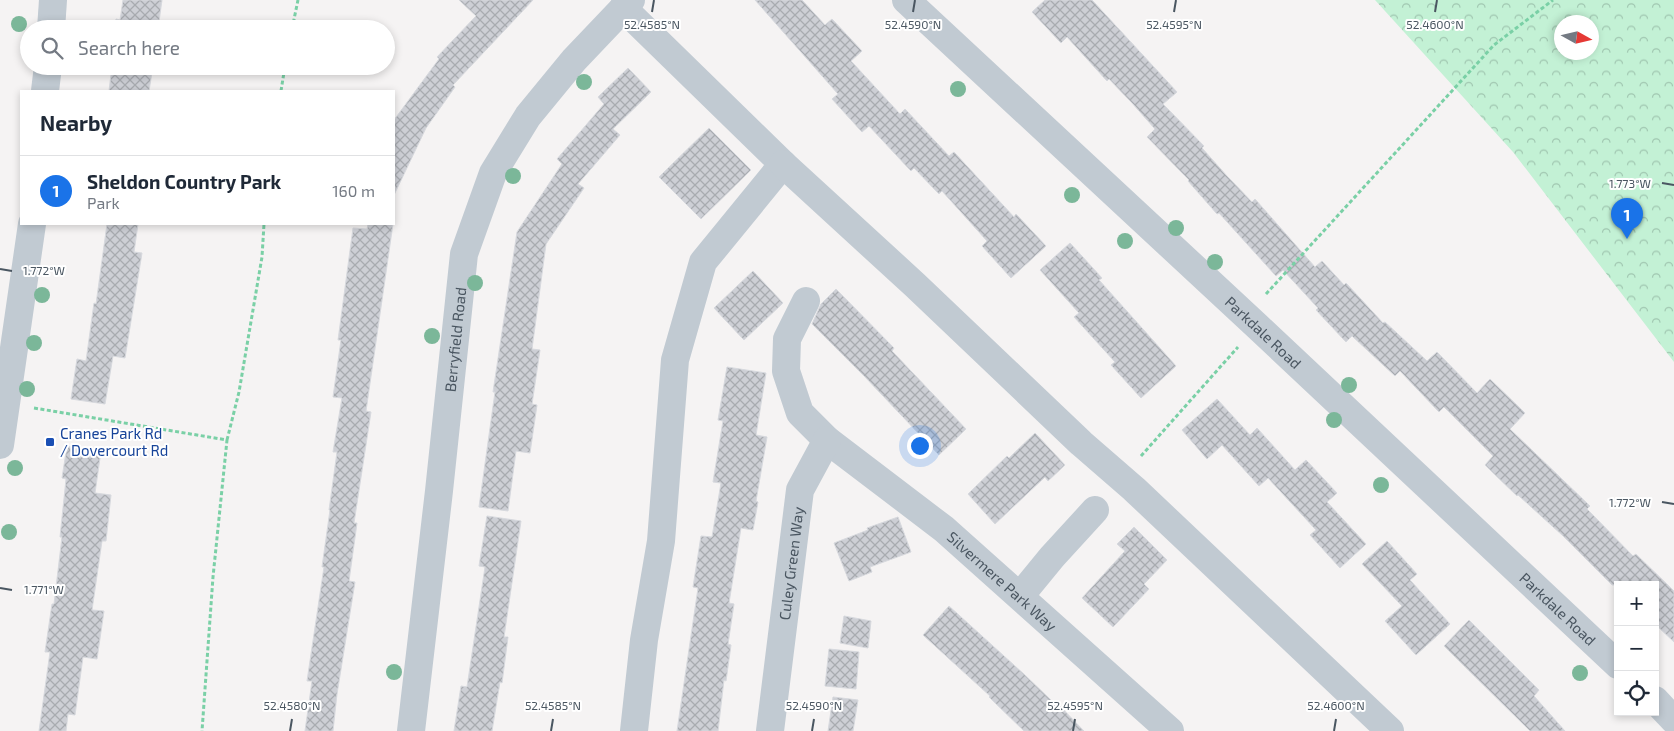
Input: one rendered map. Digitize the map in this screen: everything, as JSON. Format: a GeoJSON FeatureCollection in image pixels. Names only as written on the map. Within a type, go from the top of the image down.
{"type":"FeatureCollection","features":[{"type":"Feature","properties":{"kind":"street"},"geometry":{"type":"LineString","coordinates":[[52,20],[53,0]]}},
{"type":"Feature","properties":{"kind":"street","name":"Parkdale Road"},"geometry":{"type":"LineString","coordinates":[[906,0],[1614,661]]}},
{"type":"Feature","properties":{"kind":"street"},"geometry":{"type":"LineString","coordinates":[[627,4],[783,164],[915,285],[1081,443],[1122,479],[1390,731]]}},
{"type":"Feature","properties":{"kind":"street","name":"Berryfield Road"},"geometry":{"type":"LineString","coordinates":[[411,731],[464,254],[493,173],[528,116],[574,60],[627,4]]}},
{"type":"Feature","properties":{"kind":"street"},"geometry":{"type":"LineString","coordinates":[[45,90],[47,75]]}},
{"type":"Feature","properties":{"kind":"street"},"geometry":{"type":"LineString","coordinates":[[634,731],[644,640],[661,541],[675,360],[703,262],[783,164]]}},
{"type":"Feature","properties":{"kind":"street"},"geometry":{"type":"LineString","coordinates":[[0,445],[32,225]]}},
{"type":"Feature","properties":{"kind":"street"},"geometry":{"type":"LineString","coordinates":[[806,301],[787,339],[786,371],[800,413],[827,440]]}},
{"type":"Feature","properties":{"kind":"street","name":"Silvermere Park Way"},"geometry":{"type":"LineString","coordinates":[[827,440],[944,529],[1170,731]]}},
{"type":"Feature","properties":{"kind":"street","name":"Culey Green Way"},"geometry":{"type":"LineString","coordinates":[[770,731],[800,490],[827,440]]}},
{"type":"Feature","properties":{"kind":"street"},"geometry":{"type":"LineString","coordinates":[[1020,596],[1052,557],[1095,510]]}},
{"type":"Feature","properties":{"kind":"street"},"geometry":{"type":"LineString","coordinates":[[1659,704],[1674,720]]}},
{"type":"Feature","properties":{"kind":"path"},"geometry":{"type":"LineString","coordinates":[[294,20],[298,0]]}},
{"type":"Feature","properties":{"kind":"path"},"geometry":{"type":"LineString","coordinates":[[1122,479],[1251,321],[1494,45],[1554,0]]}},
{"type":"Feature","properties":{"kind":"path"},"geometry":{"type":"LineString","coordinates":[[281,90],[284,75]]}},
{"type":"Feature","properties":{"kind":"path"},"geometry":{"type":"LineString","coordinates":[[202,731],[213,577],[227,440],[239,392],[262,257],[264,225]]}},
{"type":"Feature","properties":{"kind":"path"},"geometry":{"type":"LineString","coordinates":[[6,403],[227,440]]}},
{"type":"Feature","properties":{"kind":"green space"},"geometry":{"type":"Polygon","coordinates":[[[1375,0],[1674,0],[1674,362],[1513,152],[1375,0]]]}},
{"type":"Feature","properties":{"kind":"building"},"geometry":{"type":"Polygon","coordinates":[[[123,0],[162,0],[159,20],[120,20],[123,0]]]}},
{"type":"Feature","properties":{"kind":"building"},"geometry":{"type":"Polygon","coordinates":[[[459,0],[533,0],[453,85],[455,87],[426,128],[395,193],[395,119],[439,59],[437,57],[476,16],[459,0]]]}},
{"type":"Feature","properties":{"kind":"building"},"geometry":{"type":"Polygon","coordinates":[[[755,0],[802,0],[825,25],[832,19],[862,51],[851,61],[900,114],[905,109],[949,156],[954,152],[1014,217],[1016,214],[1046,246],[1011,278],[982,246],[987,241],[942,191],[939,194],[914,168],[911,171],[869,126],[862,132],[832,99],[838,94],[755,0]]]}},
{"type":"Feature","properties":{"kind":"building"},"geometry":{"type":"Polygon","coordinates":[[[1045,0],[1092,0],[1177,92],[1163,104],[1204,146],[1202,148],[1252,202],[1255,199],[1315,267],[1322,261],[1344,285],[1346,283],[1383,323],[1385,322],[1427,361],[1437,352],[1477,393],[1490,379],[1525,413],[1510,429],[1590,506],[1587,509],[1633,556],[1636,554],[1674,591],[1674,642],[1659,628],[1659,581],[1614,581],[1614,585],[1612,585],[1562,535],[1485,465],[1493,456],[1444,407],[1439,412],[1400,371],[1395,376],[1352,336],[1346,342],[1316,310],[1318,308],[1283,270],[1276,276],[1219,213],[1217,214],[1189,180],[1147,137],[1155,129],[1132,103],[1109,79],[1107,81],[1067,37],[1061,43],[1032,12],[1045,0]]]}},
{"type":"Feature","properties":{"kind":"building"},"geometry":{"type":"Polygon","coordinates":[[[628,68],[651,92],[613,129],[620,135],[578,184],[584,188],[546,244],[532,349],[540,350],[532,404],[537,405],[530,453],[516,451],[508,511],[479,507],[495,392],[493,392],[517,232],[562,164],[557,159],[604,104],[598,97],[628,68]]]}},
{"type":"Feature","properties":{"kind":"building"},"geometry":{"type":"Polygon","coordinates":[[[111,75],[152,75],[149,90],[109,90],[111,75]]]}},
{"type":"Feature","properties":{"kind":"building"},"geometry":{"type":"Polygon","coordinates":[[[709,128],[751,170],[701,219],[659,177],[709,128]]]}},
{"type":"Feature","properties":{"kind":"building"},"geometry":{"type":"Polygon","coordinates":[[[107,225],[138,225],[134,252],[142,253],[125,358],[113,356],[105,404],[71,399],[77,359],[86,361],[94,303],[96,304],[107,225]]]}},
{"type":"Feature","properties":{"kind":"building"},"geometry":{"type":"Polygon","coordinates":[[[368,225],[393,225],[366,411],[371,412],[354,523],[357,523],[349,581],[355,582],[333,731],[305,731],[312,681],[307,681],[324,567],[322,567],[337,452],[333,452],[342,398],[333,397],[341,340],[338,340],[353,228],[367,229],[368,225]]]}},
{"type":"Feature","properties":{"kind":"building"},"geometry":{"type":"Polygon","coordinates":[[[1070,243],[1102,278],[1099,280],[1176,366],[1141,398],[1111,365],[1115,362],[1074,317],[1079,313],[1040,270],[1070,243]]]}},
{"type":"Feature","properties":{"kind":"building"},"geometry":{"type":"Polygon","coordinates":[[[753,271],[783,303],[744,340],[714,308],[753,271]]]}},
{"type":"Feature","properties":{"kind":"building"},"geometry":{"type":"Polygon","coordinates":[[[836,289],[894,348],[892,351],[966,429],[939,455],[812,324],[821,304],[836,289]]]}},
{"type":"Feature","properties":{"kind":"building"},"geometry":{"type":"Polygon","coordinates":[[[727,367],[766,373],[756,435],[767,437],[753,530],[741,528],[729,603],[734,604],[728,644],[731,645],[726,681],[724,680],[718,731],[677,731],[698,588],[693,587],[701,536],[712,537],[721,483],[713,482],[723,421],[718,420],[727,367]]]}},
{"type":"Feature","properties":{"kind":"building"},"geometry":{"type":"Polygon","coordinates":[[[1217,399],[1250,435],[1257,428],[1295,470],[1306,460],[1337,493],[1327,502],[1366,544],[1340,568],[1310,535],[1316,530],[1268,478],[1259,486],[1222,445],[1207,459],[1182,430],[1217,399]]]}},
{"type":"Feature","properties":{"kind":"building"},"geometry":{"type":"Polygon","coordinates":[[[1035,433],[1065,465],[1048,481],[1045,477],[995,524],[968,494],[1007,456],[1009,458],[1035,433]]]}},
{"type":"Feature","properties":{"kind":"building"},"geometry":{"type":"Polygon","coordinates":[[[67,446],[101,451],[95,493],[111,495],[106,541],[102,541],[92,610],[104,611],[97,659],[83,657],[75,715],[68,714],[66,731],[39,731],[50,652],[45,652],[52,604],[54,604],[62,537],[60,537],[66,479],[62,478],[67,446]]]}},
{"type":"Feature","properties":{"kind":"building"},"geometry":{"type":"Polygon","coordinates":[[[487,516],[521,521],[504,637],[508,637],[502,683],[500,682],[492,731],[454,731],[461,686],[467,687],[485,567],[479,566],[487,516]]]}},
{"type":"Feature","properties":{"kind":"building"},"geometry":{"type":"Polygon","coordinates":[[[898,517],[911,552],[870,567],[872,572],[849,581],[834,543],[898,517]]]}},
{"type":"Feature","properties":{"kind":"building"},"geometry":{"type":"Polygon","coordinates":[[[1134,527],[1167,560],[1144,584],[1149,589],[1113,627],[1082,598],[1125,551],[1117,544],[1134,527]]]}},
{"type":"Feature","properties":{"kind":"building"},"geometry":{"type":"Polygon","coordinates":[[[1387,541],[1417,574],[1410,580],[1450,624],[1416,655],[1385,621],[1402,606],[1362,564],[1387,541]]]}},
{"type":"Feature","properties":{"kind":"building"},"geometry":{"type":"Polygon","coordinates":[[[949,606],[1055,704],[1056,702],[1084,731],[1024,731],[990,696],[923,635],[949,606]]]}},
{"type":"Feature","properties":{"kind":"building"},"geometry":{"type":"Polygon","coordinates":[[[844,616],[871,621],[868,648],[840,643],[844,616]]]}},
{"type":"Feature","properties":{"kind":"building"},"geometry":{"type":"Polygon","coordinates":[[[1469,620],[1539,690],[1534,696],[1565,731],[1530,731],[1444,646],[1469,620]]]}},
{"type":"Feature","properties":{"kind":"building"},"geometry":{"type":"Polygon","coordinates":[[[829,649],[859,652],[856,689],[825,686],[829,649]]]}},
{"type":"Feature","properties":{"kind":"building"},"geometry":{"type":"Polygon","coordinates":[[[833,697],[858,700],[853,731],[828,731],[833,697]]]}},
{"type":"Feature","properties":{"kind":"place","name":"Sheldon Country Park"},"geometry":{"type":"Point","coordinates":[1627,239]}},
{"type":"Feature","properties":{"kind":"place","name":"Cranes Park Rd / Dovercourt Rd"},"geometry":{"type":"Point","coordinates":[50,442]}}]}
